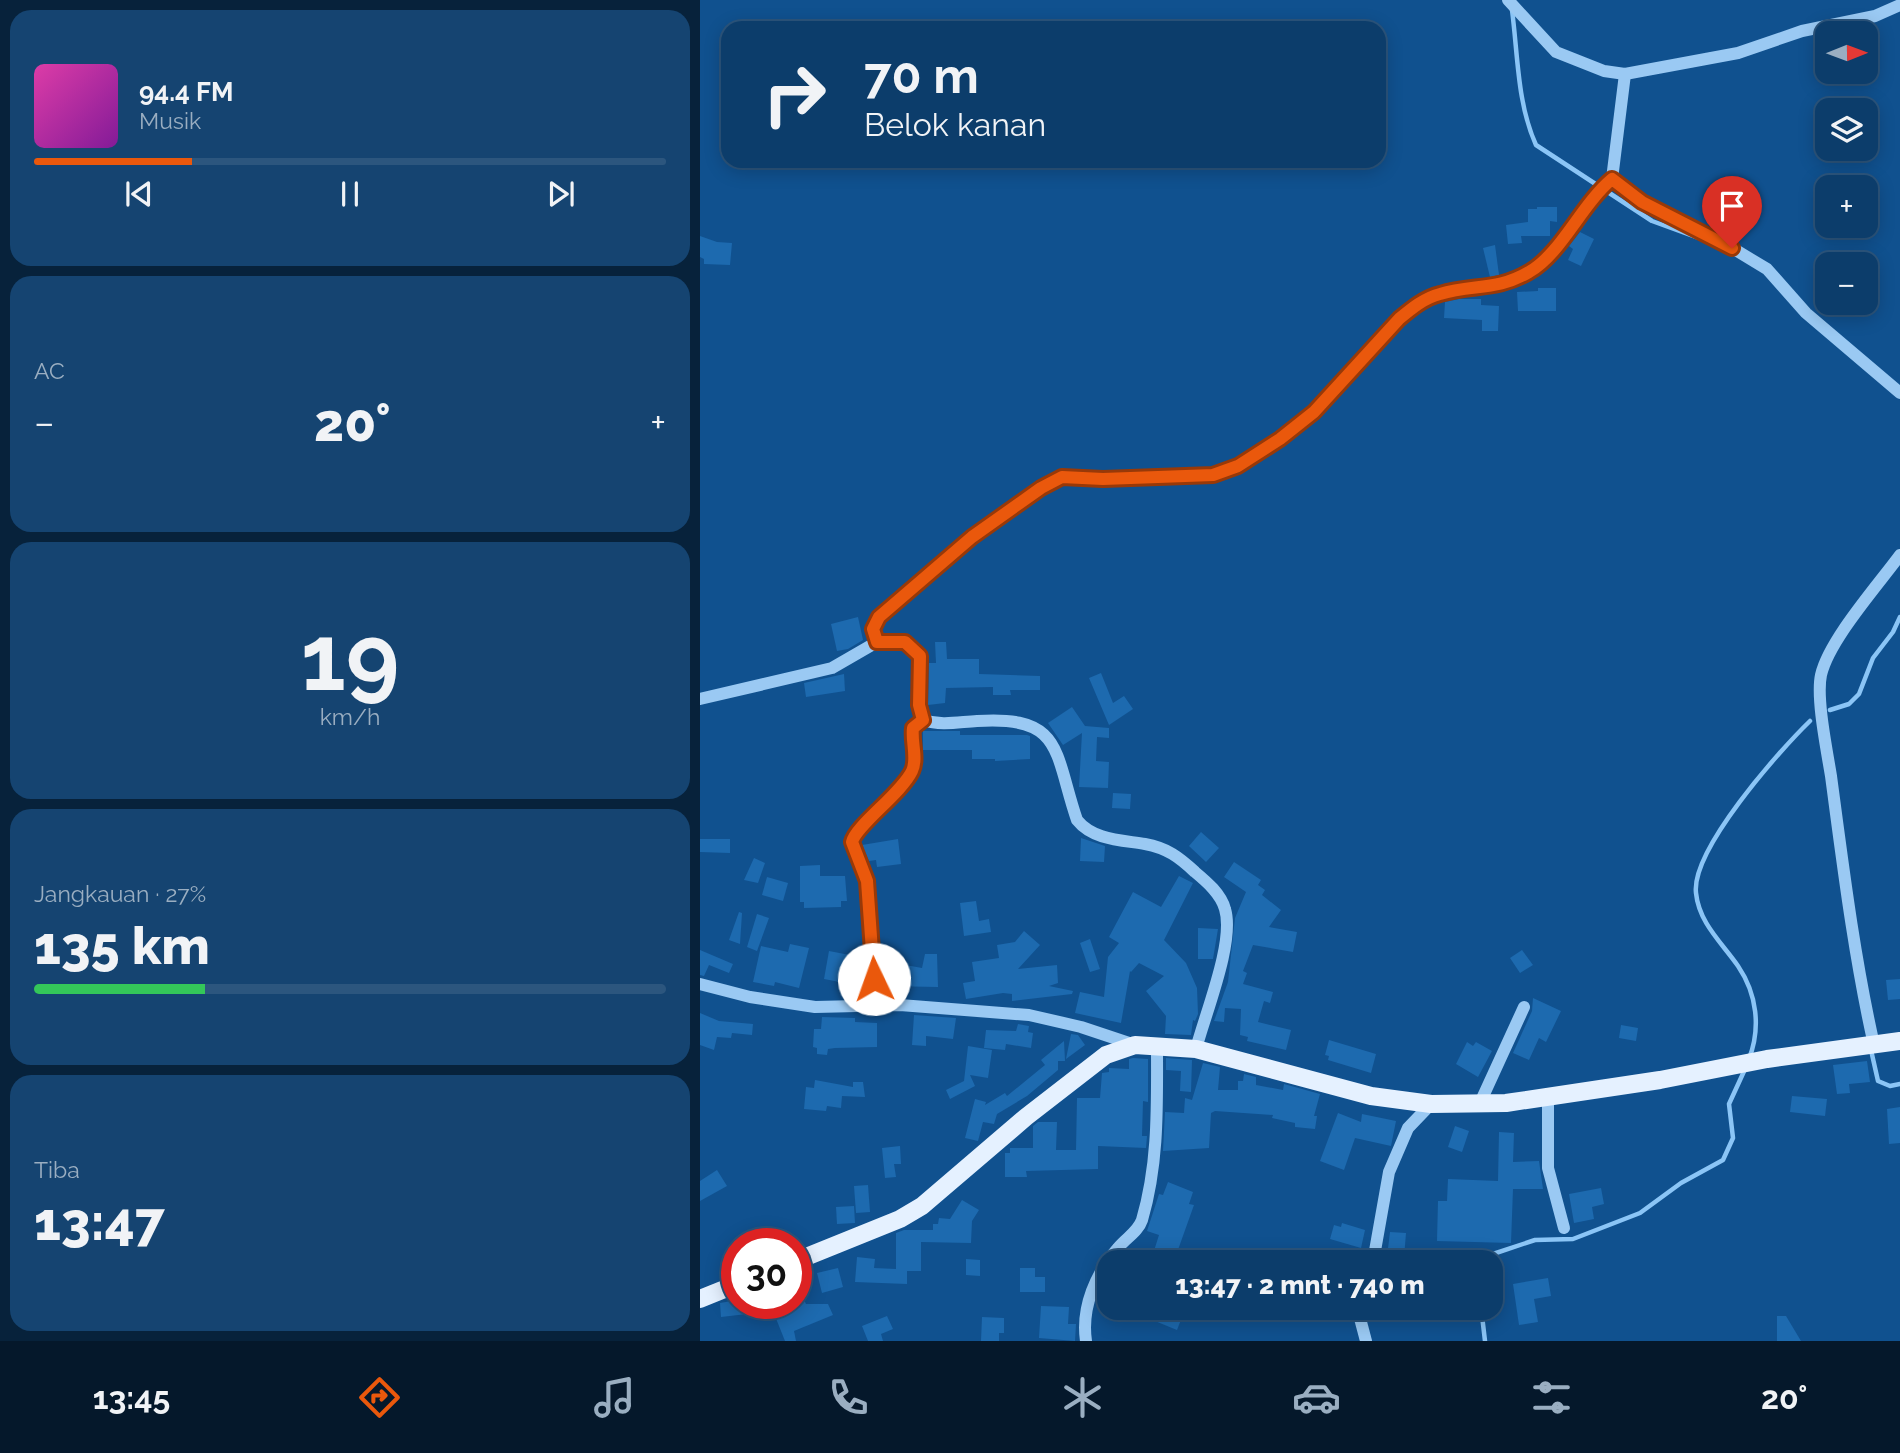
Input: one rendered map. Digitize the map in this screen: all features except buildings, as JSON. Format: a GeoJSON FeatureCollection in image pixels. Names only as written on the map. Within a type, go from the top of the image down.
{"type":"FeatureCollection","features":[{"type":"Feature","properties":{"kind":"main road"},"geometry":{"type":"LineString","coordinates":[[812,1255],[900,1219],[922,1206],[1106,1055],[1135,1045],[1196,1049],[1371,1096],[1431,1104],[1548,1097],[1660,1080],[1767,1059],[1900,1041]]}},
{"type":"Feature","properties":{"kind":"main road"},"geometry":{"type":"LineString","coordinates":[[700,1299],[721,1290]]}},
{"type":"Feature","properties":{"kind":"street"},"geometry":{"type":"LineString","coordinates":[[1508,0],[1556,52],[1604,71],[1625,74],[1738,53],[1802,32],[1875,16],[1900,5]]}},
{"type":"Feature","properties":{"kind":"street"},"geometry":{"type":"LineString","coordinates":[[877,642],[873,629],[879,617],[972,537],[1052,481],[1072,476],[1103,479],[1213,475],[1238,466],[1280,439],[1314,412],[1399,319],[1413,308],[1442,293],[1501,285],[1533,271],[1546,260],[1597,191],[1612,179],[1625,74]]}},
{"type":"Feature","properties":{"kind":"street"},"geometry":{"type":"LineString","coordinates":[[1612,179],[1642,202],[1714,237],[1767,269],[1806,313],[1900,393]]}},
{"type":"Feature","properties":{"kind":"street"},"geometry":{"type":"LineString","coordinates":[[1874,1045],[1860,982],[1849,909],[1820,678],[1828,657],[1844,632],[1900,555]]}},
{"type":"Feature","properties":{"kind":"street"},"geometry":{"type":"LineString","coordinates":[[700,699],[832,668],[877,642],[905,642],[917,652],[921,660],[919,705],[923,720]]}},
{"type":"Feature","properties":{"kind":"street"},"geometry":{"type":"LineString","coordinates":[[923,720],[942,724],[1005,719],[1030,724],[1056,751],[1077,820],[1084,829],[1104,836],[1162,847],[1180,858],[1220,896],[1226,915],[1226,942],[1196,1049]]}},
{"type":"Feature","properties":{"kind":"street"},"geometry":{"type":"LineString","coordinates":[[875,1006],[867,881],[852,842],[853,835],[875,816],[911,772],[914,764],[913,728],[923,720]]}},
{"type":"Feature","properties":{"kind":"street"},"geometry":{"type":"LineString","coordinates":[[700,984],[803,1006],[875,1006],[1029,1015],[1081,1027],[1135,1045]]}},
{"type":"Feature","properties":{"kind":"street"},"geometry":{"type":"LineString","coordinates":[[1480,1103],[1524,1007]]}},
{"type":"Feature","properties":{"kind":"street"},"geometry":{"type":"LineString","coordinates":[[1086,1341],[1089,1301],[1096,1280],[1107,1261],[1140,1223],[1152,1180],[1157,1135],[1157,1045]]}},
{"type":"Feature","properties":{"kind":"street"},"geometry":{"type":"LineString","coordinates":[[1548,1097],[1548,1168],[1564,1228]]}},
{"type":"Feature","properties":{"kind":"street"},"geometry":{"type":"LineString","coordinates":[[1375,1250],[1389,1172],[1408,1128],[1431,1104]]}},
{"type":"Feature","properties":{"kind":"street"},"geometry":{"type":"LineString","coordinates":[[1360,1320],[1366,1341]]}},
{"type":"Feature","properties":{"kind":"waterway"},"geometry":{"type":"LineString","coordinates":[[1512,10],[1525,113],[1536,145],[1652,221],[1715,244]]}},
{"type":"Feature","properties":{"kind":"waterway"},"geometry":{"type":"LineString","coordinates":[[1830,710],[1849,704],[1859,694],[1873,658],[1893,632],[1900,617]]}},
{"type":"Feature","properties":{"kind":"waterway"},"geometry":{"type":"LineString","coordinates":[[1749,1059],[1756,1023],[1753,1000],[1738,966],[1702,914],[1696,893],[1698,874],[1707,852],[1740,802],[1778,754],[1810,721]]}},
{"type":"Feature","properties":{"kind":"waterway"},"geometry":{"type":"LineString","coordinates":[[1871,1050],[1878,1081],[1890,1086],[1900,1084]]}},
{"type":"Feature","properties":{"kind":"waterway"},"geometry":{"type":"LineString","coordinates":[[1503,1251],[1535,1240],[1573,1239],[1640,1213],[1681,1183],[1723,1160],[1733,1138],[1729,1104],[1746,1067]]}},
{"type":"Feature","properties":{"kind":"waterway"},"geometry":{"type":"LineString","coordinates":[[1483,1320],[1485,1341]]}},
{"type":"Feature","properties":{"kind":"route"},"geometry":{"type":"LineString","coordinates":[[874,979],[867,881],[853,850],[853,835],[875,816],[911,772],[914,764],[913,728],[923,720],[919,705],[920,656],[905,642],[877,642],[873,629],[879,617],[972,537],[1041,488],[1062,477],[1103,479],[1213,475],[1238,466],[1280,439],[1314,412],[1399,319],[1413,308],[1442,293],[1501,285],[1533,271],[1546,260],[1597,191],[1612,179],[1642,202],[1732,248]]}}]}
